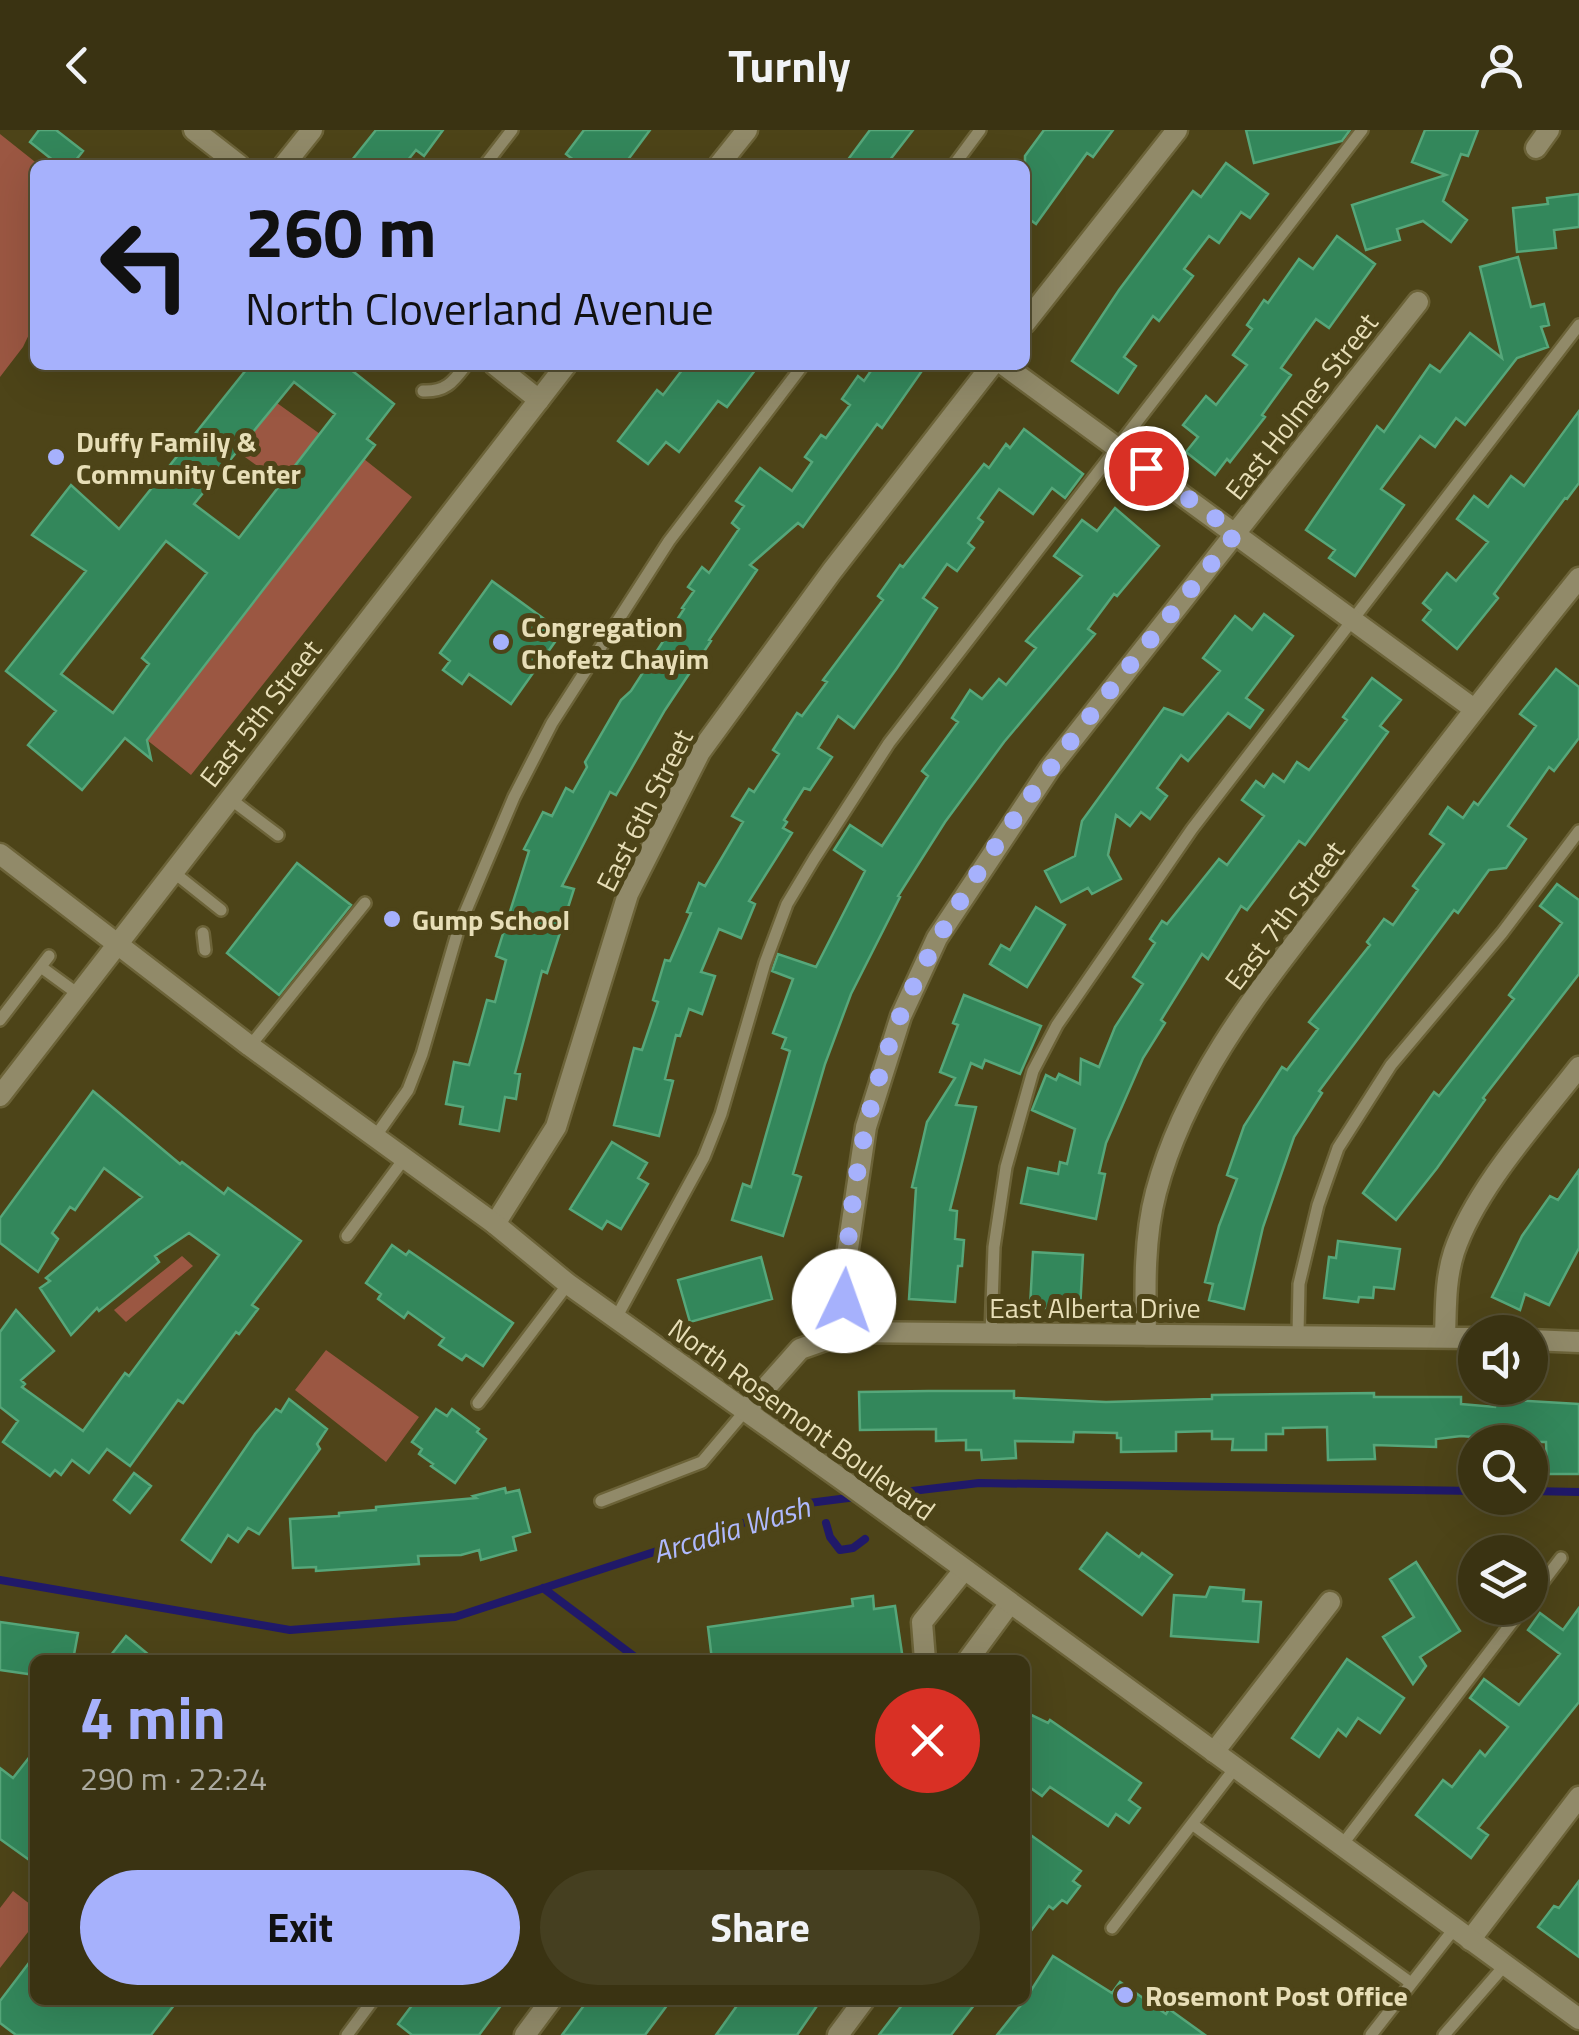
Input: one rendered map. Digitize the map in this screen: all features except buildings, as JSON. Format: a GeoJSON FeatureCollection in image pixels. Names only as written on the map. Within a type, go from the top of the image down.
{"type":"FeatureCollection","features":[{"type":"Feature","properties":{"kind":"street"},"geometry":{"type":"LineString","coordinates":[[194,130],[232,160]]}},
{"type":"Feature","properties":{"kind":"street"},"geometry":{"type":"LineString","coordinates":[[288,160],[312,130]]}},
{"type":"Feature","properties":{"kind":"street"},"geometry":{"type":"LineString","coordinates":[[727,160],[747,130]]}},
{"type":"Feature","properties":{"kind":"street"},"geometry":{"type":"LineString","coordinates":[[1030,317],[1177,130]]}},
{"type":"Feature","properties":{"kind":"street"},"geometry":{"type":"LineString","coordinates":[[1536,148],[1549,130]]}},
{"type":"Feature","properties":{"kind":"street","name":"East Holmes Street"},"geometry":{"type":"LineString","coordinates":[[848,1332],[844,1301],[846,1262],[866,1126],[888,1048],[916,982],[960,900],[1050,768],[1418,302]]}},
{"type":"Feature","properties":{"kind":"street"},"geometry":{"type":"LineString","coordinates":[[500,370],[539,400]]}},
{"type":"Feature","properties":{"kind":"street","name":"East 5th Street"},"geometry":{"type":"LineString","coordinates":[[0,1096],[562,370]]}},
{"type":"Feature","properties":{"kind":"street","name":"East 6th Street"},"geometry":{"type":"LineString","coordinates":[[495,1224],[556,1127],[628,894],[700,752],[832,571],[988,370]]}},
{"type":"Feature","properties":{"kind":"street"},"geometry":{"type":"LineString","coordinates":[[1011,370],[1474,709]]}},
{"type":"Feature","properties":{"kind":"street","name":"East 7th Street"},"geometry":{"type":"LineString","coordinates":[[1146,1335],[1153,1206],[1187,1105],[1216,1054],[1281,961],[1579,578]]}},
{"type":"Feature","properties":{"kind":"street","name":"North Rosemont Boulevard"},"geometry":{"type":"LineString","coordinates":[[0,854],[250,1046],[495,1224],[568,1284],[851,1486],[1579,2019]]}},
{"type":"Feature","properties":{"kind":"street"},"geometry":{"type":"LineString","coordinates":[[1444,1336],[1453,1256],[1473,1210],[1579,1067]]}},
{"type":"Feature","properties":{"kind":"street","name":"East Alberta Drive"},"geometry":{"type":"LineString","coordinates":[[745,1411],[800,1349],[848,1332],[1458,1337]]}},
{"type":"Feature","properties":{"kind":"street"},"geometry":{"type":"LineString","coordinates":[[1548,1341],[1579,1342]]}},
{"type":"Feature","properties":{"kind":"street"},"geometry":{"type":"LineString","coordinates":[[925,1653],[922,1622],[964,1570]]}},
{"type":"Feature","properties":{"kind":"street"},"geometry":{"type":"LineString","coordinates":[[1214,1752],[1330,1602]]}},
{"type":"Feature","properties":{"kind":"street"},"geometry":{"type":"LineString","coordinates":[[972,1655],[1010,1603]]}},
{"type":"Feature","properties":{"kind":"street"},"geometry":{"type":"LineString","coordinates":[[1462,1934],[1579,1797]]}},
{"type":"Feature","properties":{"kind":"street"},"geometry":{"type":"LineString","coordinates":[[525,2035],[546,2005]]}},
{"type":"Feature","properties":{"kind":"street"},"geometry":{"type":"LineString","coordinates":[[838,2035],[860,2005]]}},
{"type":"Feature","properties":{"kind":"lane"},"geometry":{"type":"LineString","coordinates":[[489,160],[512,130]]}},
{"type":"Feature","properties":{"kind":"lane"},"geometry":{"type":"LineString","coordinates":[[958,160],[980,130]]}},
{"type":"Feature","properties":{"kind":"lane"},"geometry":{"type":"LineString","coordinates":[[616,1318],[704,1157],[787,904],[888,743],[1362,130]]}},
{"type":"Feature","properties":{"kind":"lane"},"geometry":{"type":"LineString","coordinates":[[991,1335],[994,1247],[1006,1166],[1033,1071],[1057,1025],[1192,829],[1579,324]]}},
{"type":"Feature","properties":{"kind":"lane"},"geometry":{"type":"LineString","coordinates":[[423,390],[449,386],[462,370]]}},
{"type":"Feature","properties":{"kind":"lane"},"geometry":{"type":"LineString","coordinates":[[376,1138],[408,1090],[459,928],[514,797],[552,723],[668,541],[800,370]]}},
{"type":"Feature","properties":{"kind":"lane"},"geometry":{"type":"LineString","coordinates":[[229,798],[278,835]]}},
{"type":"Feature","properties":{"kind":"lane"},"geometry":{"type":"LineString","coordinates":[[1298,1334],[1299,1284],[1318,1205],[1338,1148],[1391,1066],[1502,933],[1579,831]]}},
{"type":"Feature","properties":{"kind":"lane"},"geometry":{"type":"LineString","coordinates":[[172,871],[220,910]]}},
{"type":"Feature","properties":{"kind":"lane"},"geometry":{"type":"LineString","coordinates":[[250,1046],[365,903]]}},
{"type":"Feature","properties":{"kind":"lane"},"geometry":{"type":"LineString","coordinates":[[202,933],[206,950]]}},
{"type":"Feature","properties":{"kind":"lane"},"geometry":{"type":"LineString","coordinates":[[0,1020],[45,961],[78,994]]}},
{"type":"Feature","properties":{"kind":"lane"},"geometry":{"type":"LineString","coordinates":[[347,1236],[404,1159]]}},
{"type":"Feature","properties":{"kind":"lane"},"geometry":{"type":"LineString","coordinates":[[478,1403],[568,1284]]}},
{"type":"Feature","properties":{"kind":"lane"},"geometry":{"type":"LineString","coordinates":[[601,1501],[702,1462],[745,1411]]}},
{"type":"Feature","properties":{"kind":"lane"},"geometry":{"type":"LineString","coordinates":[[1548,1575],[1561,1558]]}},
{"type":"Feature","properties":{"kind":"lane"},"geometry":{"type":"LineString","coordinates":[[1342,1844],[1510,1625]]}},
{"type":"Feature","properties":{"kind":"lane"},"geometry":{"type":"LineString","coordinates":[[1112,1928],[1235,1768]]}},
{"type":"Feature","properties":{"kind":"lane"},"geometry":{"type":"LineString","coordinates":[[1192,1824],[1411,1983]]}},
{"type":"Feature","properties":{"kind":"lane"},"geometry":{"type":"LineString","coordinates":[[1371,2035],[1411,1983],[1462,1934]]}},
{"type":"Feature","properties":{"kind":"lane"},"geometry":{"type":"LineString","coordinates":[[1444,2035],[1505,1965]]}},
{"type":"Feature","properties":{"kind":"lane"},"geometry":{"type":"LineString","coordinates":[[346,2035],[369,2005]]}},
{"type":"Feature","properties":{"kind":"shaded area"},"geometry":{"type":"Polygon","coordinates":[[[0,134],[33,160],[30,332],[0,377],[0,134]]]}},
{"type":"Feature","properties":{"kind":"shaded area"},"geometry":{"type":"Polygon","coordinates":[[[277,403],[320,434],[281,483],[238,452],[277,403]]]}},
{"type":"Feature","properties":{"kind":"shaded area"},"geometry":{"type":"Polygon","coordinates":[[[364,459],[412,497],[191,775],[147,740],[364,459]]]}},
{"type":"Feature","properties":{"kind":"shaded area"},"geometry":{"type":"Polygon","coordinates":[[[182,1256],[193,1266],[126,1322],[114,1310],[182,1256]]]}},
{"type":"Feature","properties":{"kind":"shaded area"},"geometry":{"type":"Polygon","coordinates":[[[326,1350],[419,1417],[386,1462],[295,1390],[326,1350]]]}},
{"type":"Feature","properties":{"kind":"shaded area"},"geometry":{"type":"Polygon","coordinates":[[[13,1891],[30,1904],[30,1929],[0,1968],[0,1908],[13,1891]]]}},
{"type":"Feature","properties":{"kind":"waterway","name":"Arcadia Wash"},"geometry":{"type":"LineString","coordinates":[[870,1496],[979,1483],[1458,1491]]}},
{"type":"Feature","properties":{"kind":"waterway","name":"Arcadia Wash"},"geometry":{"type":"LineString","coordinates":[[1548,1491],[1579,1492]]}},
{"type":"Feature","properties":{"kind":"waterway","name":"Arcadia Wash"},"geometry":{"type":"LineString","coordinates":[[0,1580],[290,1630],[455,1617],[801,1504],[856,1497]]}},
{"type":"Feature","properties":{"kind":"waterway"},"geometry":{"type":"LineString","coordinates":[[826,1523],[840,1550],[853,1548],[865,1539]]}},
{"type":"Feature","properties":{"kind":"waterway"},"geometry":{"type":"LineString","coordinates":[[543,1588],[632,1655]]}},
{"type":"Feature","properties":{"kind":"place","name":"Duffy Family & Community Center"},"geometry":{"type":"Point","coordinates":[56,457]}},
{"type":"Feature","properties":{"kind":"place","name":"Congregation Chofetz Chayim"},"geometry":{"type":"Point","coordinates":[501,642]}},
{"type":"Feature","properties":{"kind":"place","name":"Gump School"},"geometry":{"type":"Point","coordinates":[392,919]}},
{"type":"Feature","properties":{"kind":"place","name":"Rosemont Post Office"},"geometry":{"type":"Point","coordinates":[1125,1995]}},
{"type":"Feature","properties":{"kind":"route"},"geometry":{"type":"LineString","coordinates":[[844,1301],[851,1211],[866,1126],[900,1016],[937,938],[1050,768],[1236,533],[1146,468]]}}]}
